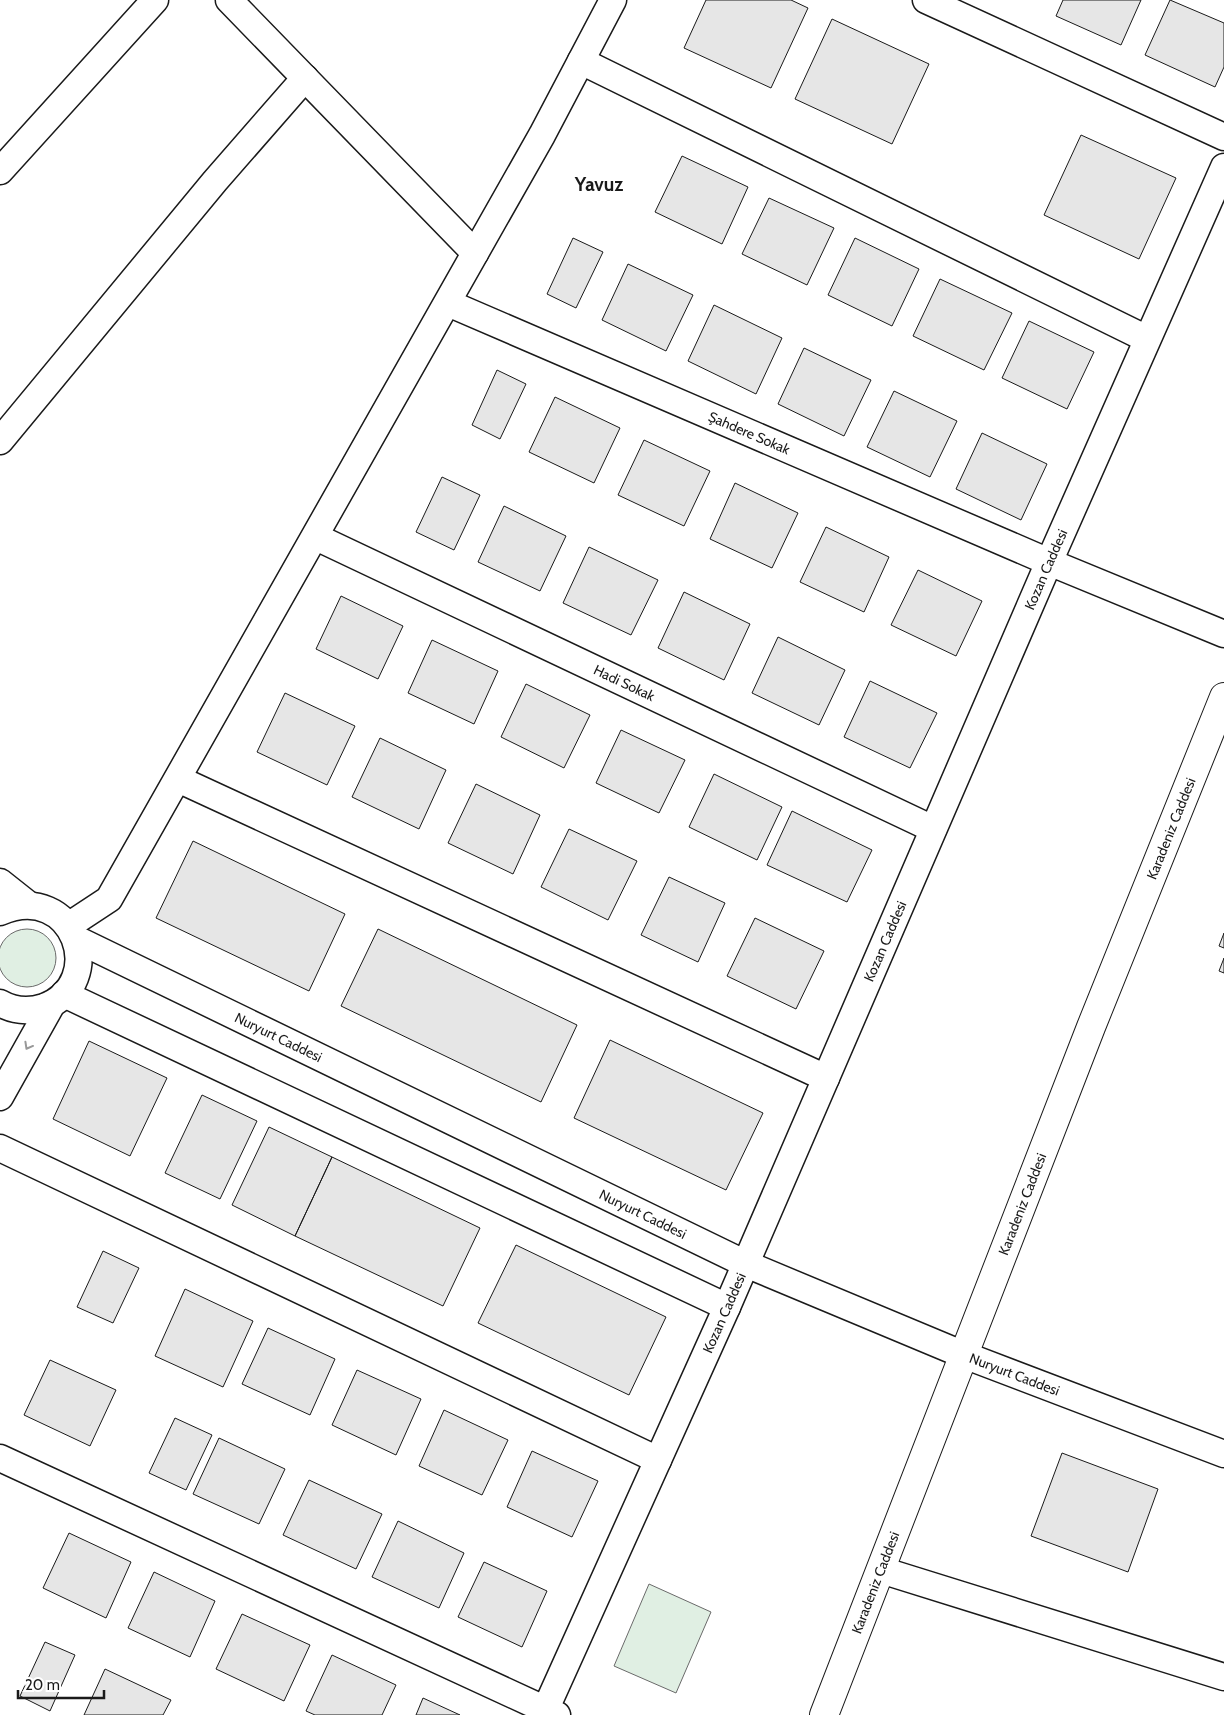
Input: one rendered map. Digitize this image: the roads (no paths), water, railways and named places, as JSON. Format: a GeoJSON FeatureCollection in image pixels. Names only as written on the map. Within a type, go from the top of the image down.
{"type":"FeatureCollection","features":[{"type":"Feature","properties":{"kind":"street"},"geometry":{"type":"LineString","coordinates":[[0,170],[155,0]]}},
{"type":"Feature","properties":{"kind":"street"},"geometry":{"type":"LineString","coordinates":[[229,0],[476,253]]}},
{"type":"Feature","properties":{"kind":"street"},"geometry":{"type":"LineString","coordinates":[[0,1097],[58,999],[73,982],[78,968],[78,953],[72,932],[109,899],[448,303],[542,135],[613,0]]}},
{"type":"Feature","properties":{"kind":"street"},"geometry":{"type":"LineString","coordinates":[[926,0],[1224,137]]}},
{"type":"Feature","properties":{"kind":"street"},"geometry":{"type":"LineString","coordinates":[[581,61],[1148,339]]}},
{"type":"Feature","properties":{"kind":"street"},"geometry":{"type":"LineString","coordinates":[[0,441],[216,181],[305,78]]}},
{"type":"Feature","properties":{"kind":"street","name":"Kozan Caddesi"},"geometry":{"type":"LineString","coordinates":[[548,1713],[746,1264],[1048,562],[1224,167]]}},
{"type":"Feature","properties":{"kind":"street","name":"Şahdere Sokak"},"geometry":{"type":"LineString","coordinates":[[448,303],[1048,562],[1224,634]]}},
{"type":"Feature","properties":{"kind":"street","name":"Hadi Sokak"},"geometry":{"type":"LineString","coordinates":[[316,537],[933,829]]}},
{"type":"Feature","properties":{"kind":"street","name":"Karadeniz Caddesi"},"geometry":{"type":"LineString","coordinates":[[824,1715],[1087,1036],[1224,697]]}},
{"type":"Feature","properties":{"kind":"street"},"geometry":{"type":"LineString","coordinates":[[178,779],[826,1078]]}},
{"type":"Feature","properties":{"kind":"street"},"geometry":{"type":"LineString","coordinates":[[0,882],[29,905]]}},
{"type":"Feature","properties":{"kind":"street"},"geometry":{"type":"LineString","coordinates":[[0,912],[14,906],[29,905]]}},
{"type":"Feature","properties":{"kind":"street","name":"Nuryurt Caddesi"},"geometry":{"type":"LineString","coordinates":[[29,905],[44,908],[57,915],[72,932],[746,1264],[964,1355],[1224,1454]]}},
{"type":"Feature","properties":{"kind":"street"},"geometry":{"type":"LineString","coordinates":[[0,1003],[8,1008],[38,1009],[58,999]]}},
{"type":"Feature","properties":{"kind":"street"},"geometry":{"type":"LineString","coordinates":[[58,999],[727,1307]]}},
{"type":"Feature","properties":{"kind":"street"},"geometry":{"type":"LineString","coordinates":[[0,1148],[658,1460]]}},
{"type":"Feature","properties":{"kind":"street"},"geometry":{"type":"LineString","coordinates":[[0,1458],[548,1713]]}},
{"type":"Feature","properties":{"kind":"street"},"geometry":{"type":"LineString","coordinates":[[881,1570],[1224,1677]]}},
{"type":"Feature","properties":{"kind":"district","name":"Yavuz"},"geometry":{"type":"Point","coordinates":[599,184]}}]}
